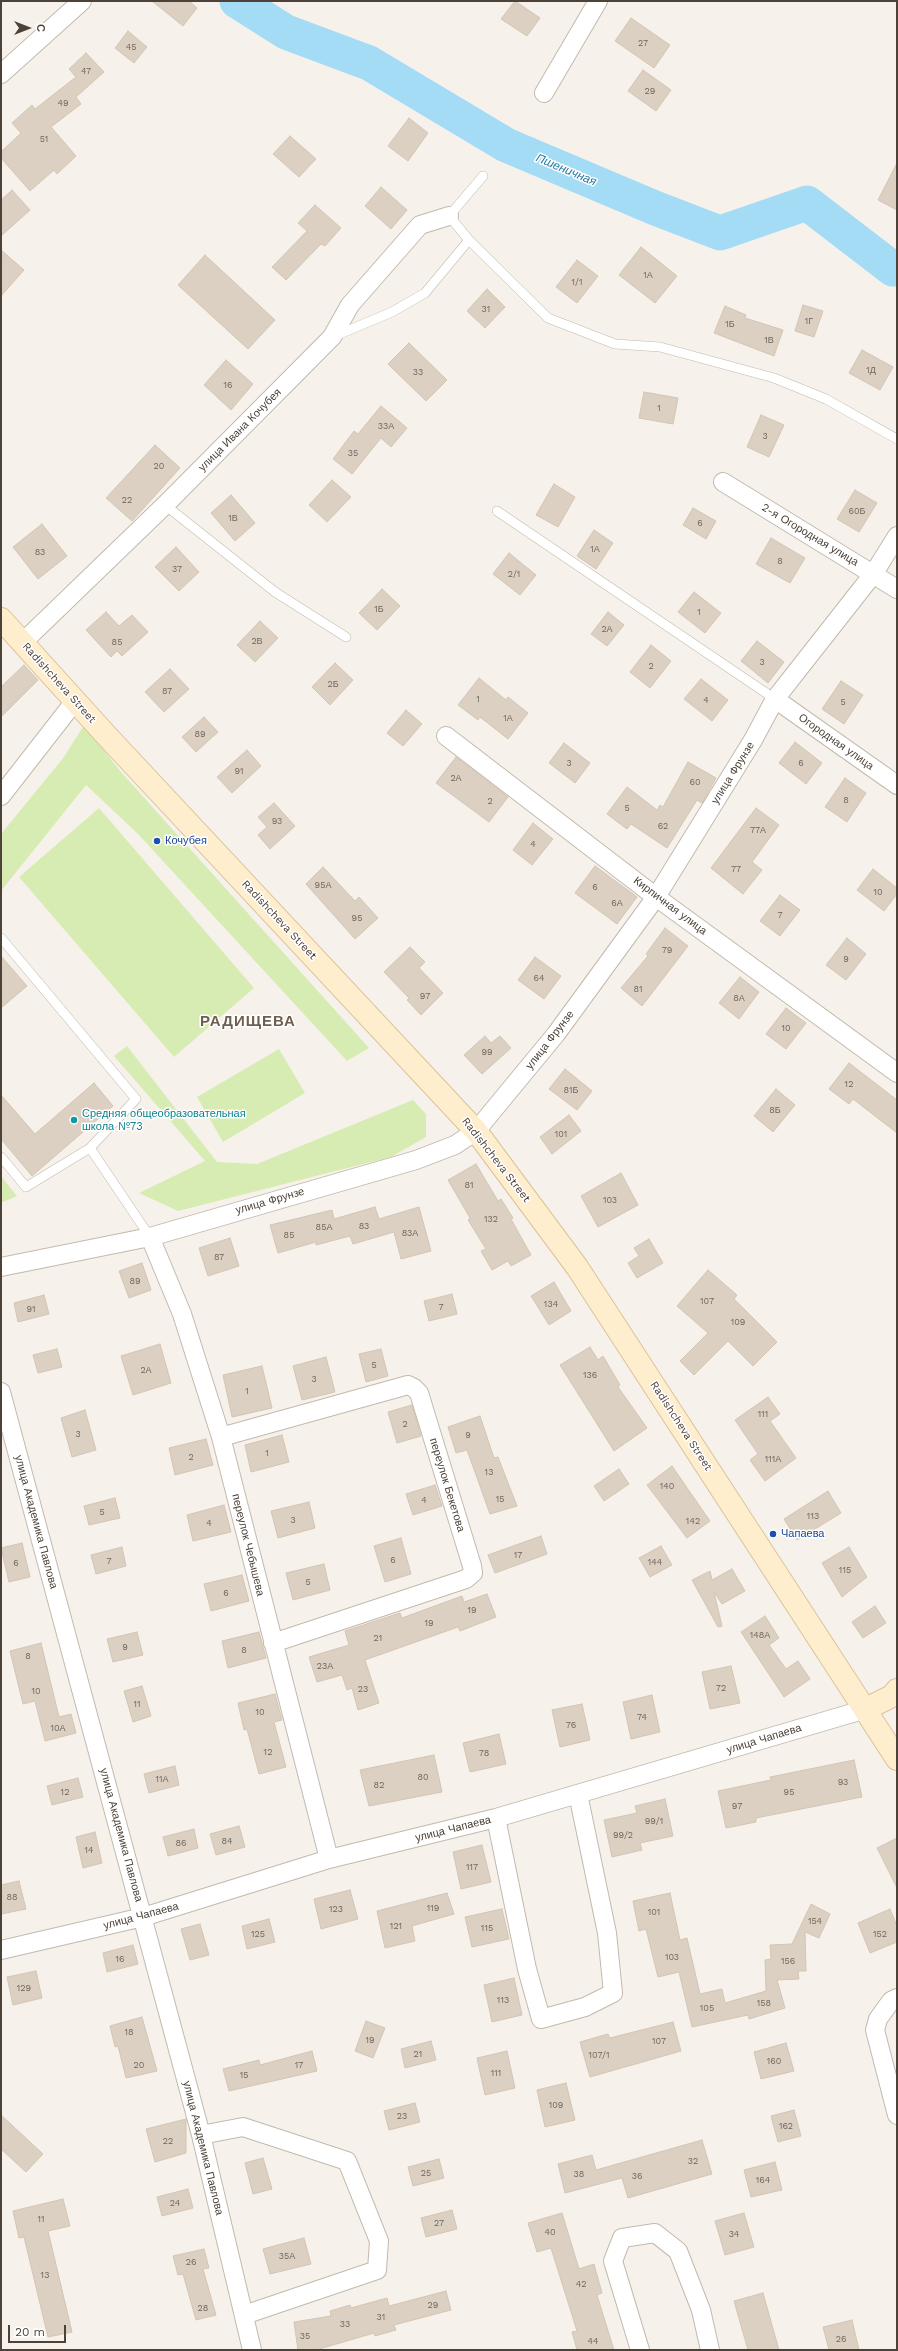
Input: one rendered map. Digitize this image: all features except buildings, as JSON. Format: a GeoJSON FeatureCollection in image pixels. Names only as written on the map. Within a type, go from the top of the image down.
{"type":"FeatureCollection","features":[{"type":"Feature","properties":{"kind":"main road","name":"Radishcheva Street"},"geometry":{"type":"LineString","coordinates":[[1,619],[75,701],[476,1131],[577,1267],[897,1759]]}},
{"type":"Feature","properties":{"kind":"main road","name":"улица Чапаева"},"geometry":{"type":"LineString","coordinates":[[866,1710],[892,1696],[897,1690]]}},
{"type":"Feature","properties":{"kind":"street"},"geometry":{"type":"LineString","coordinates":[[1,74],[82,1]]}},
{"type":"Feature","properties":{"kind":"street"},"geometry":{"type":"LineString","coordinates":[[544,93],[598,1]]}},
{"type":"Feature","properties":{"kind":"street","name":"улица Ивана Кочубея"},"geometry":{"type":"LineString","coordinates":[[23,642],[165,505],[332,337],[350,305],[420,225],[449,216]]}},
{"type":"Feature","properties":{"kind":"street","name":"2-я Огородная улица"},"geometry":{"type":"LineString","coordinates":[[723,482],[874,573],[897,589]]}},
{"type":"Feature","properties":{"kind":"street","name":"улица Фрунзе"},"geometry":{"type":"LineString","coordinates":[[1,1268],[150,1237],[416,1160],[454,1145],[476,1131],[556,1034],[656,897],[753,740],[775,699],[874,573],[897,536]]}},
{"type":"Feature","properties":{"kind":"street","name":"Огородная улица"},"geometry":{"type":"LineString","coordinates":[[775,699],[897,785]]}},
{"type":"Feature","properties":{"kind":"street"},"geometry":{"type":"LineString","coordinates":[[1,796],[75,701]]}},
{"type":"Feature","properties":{"kind":"street","name":"Кирпичная улица"},"geometry":{"type":"LineString","coordinates":[[446,736],[656,897],[897,1073]]}},
{"type":"Feature","properties":{"kind":"street","name":"переулок Чебышева"},"geometry":{"type":"LineString","coordinates":[[150,1237],[182,1314],[221,1437],[329,1859]]}},
{"type":"Feature","properties":{"kind":"street","name":"переулок Бекетова"},"geometry":{"type":"LineString","coordinates":[[221,1437],[408,1385],[414,1388],[418,1393],[472,1566],[473,1573],[466,1579],[273,1644]]}},
{"type":"Feature","properties":{"kind":"street","name":"улица Академика Павлова"},"geometry":{"type":"LineString","coordinates":[[1,1393],[201,2135],[252,2350]]}},
{"type":"Feature","properties":{"kind":"street","name":"улица Чапаева"},"geometry":{"type":"LineString","coordinates":[[1,1950],[143,1917],[329,1859],[496,1818],[866,1710]]}},
{"type":"Feature","properties":{"kind":"street"},"geometry":{"type":"LineString","coordinates":[[496,1818],[527,1969],[541,2019],[585,2007],[613,1993],[606,1933],[578,1794]]}},
{"type":"Feature","properties":{"kind":"street"},"geometry":{"type":"LineString","coordinates":[[897,1998],[891,2001],[878,2019],[875,2030],[897,2115]]}},
{"type":"Feature","properties":{"kind":"street"},"geometry":{"type":"LineString","coordinates":[[201,2135],[243,2126],[347,2161],[379,2241],[377,2270],[244,2315]]}},
{"type":"Feature","properties":{"kind":"street"},"geometry":{"type":"LineString","coordinates":[[640,2350],[613,2261],[622,2238],[655,2233],[678,2251],[701,2310],[710,2350]]}},
{"type":"Feature","properties":{"kind":"lane"},"geometry":{"type":"LineString","coordinates":[[483,176],[449,216],[469,240],[548,318],[614,344],[660,348],[774,378],[826,399],[897,438]]}},
{"type":"Feature","properties":{"kind":"lane"},"geometry":{"type":"LineString","coordinates":[[332,337],[392,312],[425,293],[469,240]]}},
{"type":"Feature","properties":{"kind":"lane"},"geometry":{"type":"LineString","coordinates":[[165,505],[275,592],[346,637]]}},
{"type":"Feature","properties":{"kind":"lane"},"geometry":{"type":"LineString","coordinates":[[497,511],[775,699]]}},
{"type":"Feature","properties":{"kind":"lane"},"geometry":{"type":"LineString","coordinates":[[1,938],[136,1099],[90,1148],[26,1187],[1,1157]]}},
{"type":"Feature","properties":{"kind":"lane"},"geometry":{"type":"LineString","coordinates":[[90,1148],[150,1237]]}},
{"type":"Feature","properties":{"kind":"green space"},"geometry":{"type":"Polygon","coordinates":[[[84,725],[121,772],[369,1048],[347,1061],[138,834],[86,785],[1,891],[1,834],[64,757],[84,725]]]}},
{"type":"Feature","properties":{"kind":"green space"},"geometry":{"type":"Polygon","coordinates":[[[99,808],[254,988],[174,1057],[19,877],[99,808]]]}},
{"type":"Feature","properties":{"kind":"green space"},"geometry":{"type":"Polygon","coordinates":[[[127,1046],[217,1162],[257,1164],[413,1100],[426,1114],[426,1137],[391,1157],[178,1211],[139,1193],[205,1161],[114,1056],[127,1046]]]}},
{"type":"Feature","properties":{"kind":"green space"},"geometry":{"type":"Polygon","coordinates":[[[279,1049],[305,1093],[223,1142],[197,1097],[279,1049]]]}},
{"type":"Feature","properties":{"kind":"green space"},"geometry":{"type":"Polygon","coordinates":[[[1,1176],[17,1196],[1,1203],[1,1176]]]}},
{"type":"Feature","properties":{"kind":"waterway","name":"Пшеничная"},"geometry":{"type":"LineString","coordinates":[[237,1],[286,32],[369,63],[506,145],[655,208],[720,233],[807,203],[893,269],[897,269]]}},
{"type":"Feature","properties":{"kind":"place","name":"Кочубея"},"geometry":{"type":"Point","coordinates":[157,841]}},
{"type":"Feature","properties":{"kind":"place","name":"Средняя общеобразовательная школа №73"},"geometry":{"type":"Point","coordinates":[74,1120]}},
{"type":"Feature","properties":{"kind":"place","name":"Чапаева"},"geometry":{"type":"Point","coordinates":[773,1534]}},
{"type":"Feature","properties":{"kind":"district","name":"РАДИЩЕВА"},"geometry":{"type":"Point","coordinates":[248,1022]}}]}
